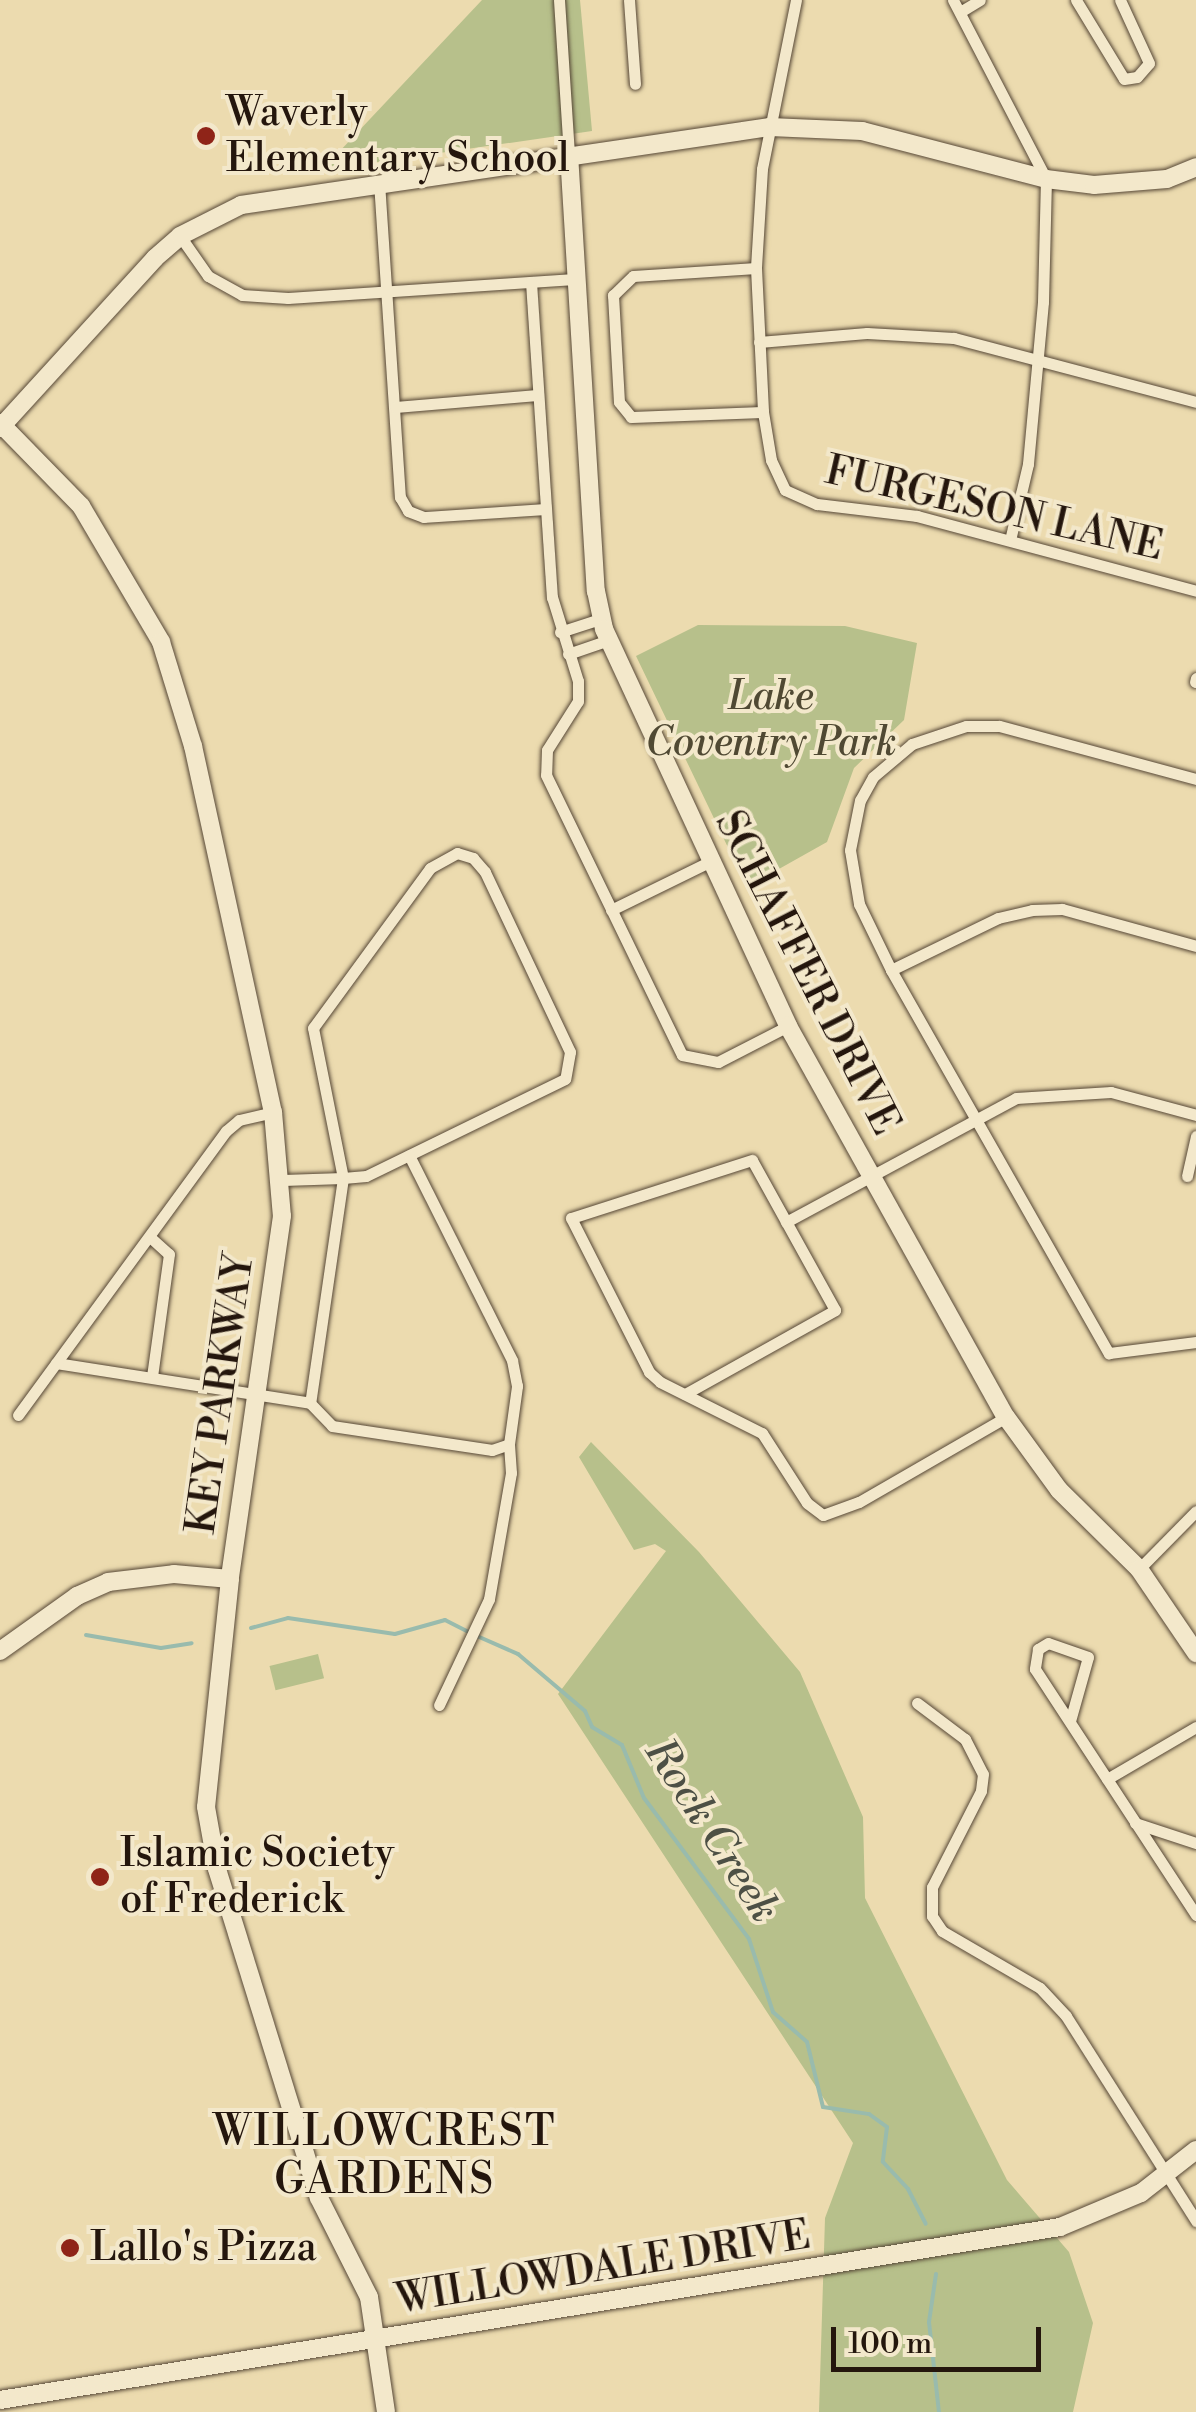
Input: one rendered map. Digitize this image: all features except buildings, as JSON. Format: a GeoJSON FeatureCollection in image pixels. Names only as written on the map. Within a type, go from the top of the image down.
{"type":"FeatureCollection","features":[{"type":"Feature","properties":{"kind":"street","name":"SCHAFFER DRIVE"},"geometry":{"type":"LineString","coordinates":[[559,0],[574,279],[600,620],[788,1026],[1006,1417],[1058,1490],[1139,1569],[1196,1653]]}},
{"type":"Feature","properties":{"kind":"street"},"geometry":{"type":"LineString","coordinates":[[629,0],[635,84]]}},
{"type":"Feature","properties":{"kind":"street","name":"FURGESON LANE"},"geometry":{"type":"LineString","coordinates":[[796,0],[770,127],[756,268],[762,412],[771,460],[785,490],[817,504],[916,516],[1196,591]]}},
{"type":"Feature","properties":{"kind":"street"},"geometry":{"type":"LineString","coordinates":[[952,0],[1046,179],[1025,499],[1010,540]]}},
{"type":"Feature","properties":{"kind":"street"},"geometry":{"type":"LineString","coordinates":[[960,12],[980,0]]}},
{"type":"Feature","properties":{"kind":"street"},"geometry":{"type":"LineString","coordinates":[[1076,0],[1124,79],[1137,77],[1150,63],[1120,0]]}},
{"type":"Feature","properties":{"kind":"street"},"geometry":{"type":"LineString","coordinates":[[1,426],[180,236],[241,205],[770,127],[862,131],[1046,179],[1134,183],[1196,167]]}},
{"type":"Feature","properties":{"kind":"street"},"geometry":{"type":"LineString","coordinates":[[380,182],[400,496],[408,511],[424,517],[544,509]]}},
{"type":"Feature","properties":{"kind":"street"},"geometry":{"type":"LineString","coordinates":[[180,236],[208,276],[242,295],[388,293],[574,279]]}},
{"type":"Feature","properties":{"kind":"street"},"geometry":{"type":"LineString","coordinates":[[756,268],[633,276],[613,294],[620,402],[631,416],[762,412]]}},
{"type":"Feature","properties":{"kind":"street"},"geometry":{"type":"LineString","coordinates":[[531,282],[544,509],[560,632],[578,701],[548,750],[546,774],[682,1055],[718,1062],[788,1026]]}},
{"type":"Feature","properties":{"kind":"street"},"geometry":{"type":"LineString","coordinates":[[760,342],[867,333],[954,338],[1196,401]]}},
{"type":"Feature","properties":{"kind":"street"},"geometry":{"type":"LineString","coordinates":[[395,406],[538,395]]}},
{"type":"Feature","properties":{"kind":"street","name":"KEY PARKWAY"},"geometry":{"type":"LineString","coordinates":[[1,426],[81,506],[161,642],[193,746],[273,1112],[283,1180],[259,1394],[230,1580],[206,1806],[217,1869],[319,2198],[369,2298],[379,2339],[386,2412]]}},
{"type":"Feature","properties":{"kind":"street"},"geometry":{"type":"LineString","coordinates":[[560,632],[600,620]]}},
{"type":"Feature","properties":{"kind":"street"},"geometry":{"type":"LineString","coordinates":[[568,654],[609,640]]}},
{"type":"Feature","properties":{"kind":"street"},"geometry":{"type":"LineString","coordinates":[[1196,779],[999,726],[966,726],[912,744],[873,777],[860,800],[850,850],[859,904],[890,970],[1109,1353],[1196,1342]]}},
{"type":"Feature","properties":{"kind":"street"},"geometry":{"type":"LineString","coordinates":[[283,1180],[344,1178],[366,1176],[565,1078],[570,1052],[486,872],[457,853],[430,868],[313,1028],[344,1178],[310,1402]]}},
{"type":"Feature","properties":{"kind":"street"},"geometry":{"type":"LineString","coordinates":[[610,910],[709,862]]}},
{"type":"Feature","properties":{"kind":"street"},"geometry":{"type":"LineString","coordinates":[[890,970],[998,918],[1032,910],[1062,909],[1196,946]]}},
{"type":"Feature","properties":{"kind":"street"},"geometry":{"type":"LineString","coordinates":[[786,1222],[972,1118],[1016,1098],[1078,1090],[1196,1115]]}},
{"type":"Feature","properties":{"kind":"street"},"geometry":{"type":"LineString","coordinates":[[18,1414],[226,1131],[239,1120],[273,1112]]}},
{"type":"Feature","properties":{"kind":"street"},"geometry":{"type":"LineString","coordinates":[[1187,1176],[1196,1136]]}},
{"type":"Feature","properties":{"kind":"street"},"geometry":{"type":"LineString","coordinates":[[409,1156],[512,1360],[517,1386],[497,1559],[478,1622],[439,1704]]}},
{"type":"Feature","properties":{"kind":"street"},"geometry":{"type":"LineString","coordinates":[[685,1394],[835,1310],[752,1160],[571,1218],[649,1372],[685,1394],[762,1433],[806,1502],[822,1515],[859,1502],[1006,1417]]}},
{"type":"Feature","properties":{"kind":"street"},"geometry":{"type":"LineString","coordinates":[[151,1238],[168,1254],[152,1377]]}},
{"type":"Feature","properties":{"kind":"street"},"geometry":{"type":"LineString","coordinates":[[56,1363],[310,1402],[332,1426],[492,1450],[510,1444]]}},
{"type":"Feature","properties":{"kind":"street"},"geometry":{"type":"LineString","coordinates":[[1139,1569],[1196,1511]]}},
{"type":"Feature","properties":{"kind":"street"},"geometry":{"type":"LineString","coordinates":[[0,1651],[76,1596],[108,1582],[174,1574],[230,1580]]}},
{"type":"Feature","properties":{"kind":"street"},"geometry":{"type":"LineString","coordinates":[[1070,1721],[1088,1657],[1048,1643],[1038,1649],[1035,1669],[1196,1915]]}},
{"type":"Feature","properties":{"kind":"street"},"geometry":{"type":"LineString","coordinates":[[917,1703],[965,1740],[983,1774],[981,1791],[932,1887],[932,1916],[942,1931],[1040,1988],[1066,2016],[1196,2222]]}},
{"type":"Feature","properties":{"kind":"street"},"geometry":{"type":"LineString","coordinates":[[1107,1779],[1196,1727]]}},
{"type":"Feature","properties":{"kind":"street"},"geometry":{"type":"LineString","coordinates":[[1136,1823],[1196,1843]]}},
{"type":"Feature","properties":{"kind":"street","name":"WILLOWDALE DRIVE"},"geometry":{"type":"LineString","coordinates":[[0,2400],[1060,2227],[1112,2208],[1168,2174],[1196,2150]]}},
{"type":"Feature","properties":{"kind":"green space"},"geometry":{"type":"Polygon","coordinates":[[[482,0],[580,0],[592,131],[322,170],[482,0]]]}},
{"type":"Feature","properties":{"kind":"green space","name":"Lake Coventry Park"},"geometry":{"type":"Polygon","coordinates":[[[698,625],[845,626],[917,643],[904,720],[854,768],[827,842],[747,887],[636,656],[698,625]]]}},
{"type":"Feature","properties":{"kind":"green space"},"geometry":{"type":"Polygon","coordinates":[[[591,1442],[699,1552],[800,1672],[863,1817],[865,1898],[1007,2180],[1069,2252],[1093,2323],[1073,2412],[819,2412],[825,2218],[853,2143],[558,1694],[666,1551],[655,1544],[634,1550],[579,1457],[591,1442]]]}},
{"type":"Feature","properties":{"kind":"green space"},"geometry":{"type":"Polygon","coordinates":[[[318,1654],[324,1678],[276,1690],[269,1666],[318,1654]]]}},
{"type":"Feature","properties":{"kind":"waterway","name":"Rock Creek"},"geometry":{"type":"LineString","coordinates":[[251,1628],[288,1618],[395,1634],[445,1620],[469,1632]]}},
{"type":"Feature","properties":{"kind":"waterway","name":"Rock Creek"},"geometry":{"type":"LineString","coordinates":[[86,1635],[161,1648],[192,1643]]}},
{"type":"Feature","properties":{"kind":"waterway","name":"Rock Creek"},"geometry":{"type":"LineString","coordinates":[[477,1636],[518,1654],[585,1711],[592,1727],[622,1745],[644,1798],[749,1939],[773,2012],[807,2042],[823,2107],[869,2114],[887,2127],[883,2162],[908,2189],[926,2224]]}},
{"type":"Feature","properties":{"kind":"waterway","name":"Rock Creek"},"geometry":{"type":"LineString","coordinates":[[936,2274],[929,2322],[939,2412]]}},
{"type":"Feature","properties":{"kind":"place","name":"Waverly Elementary School"},"geometry":{"type":"Point","coordinates":[206,136]}},
{"type":"Feature","properties":{"kind":"place","name":"Islamic Society of Frederick"},"geometry":{"type":"Point","coordinates":[100,1877]}},
{"type":"Feature","properties":{"kind":"place","name":"Lallo's Pizza"},"geometry":{"type":"Point","coordinates":[70,2248]}},
{"type":"Feature","properties":{"kind":"district","name":"WILLOWCREST GARDENS"},"geometry":{"type":"Point","coordinates":[385,2157]}}]}
